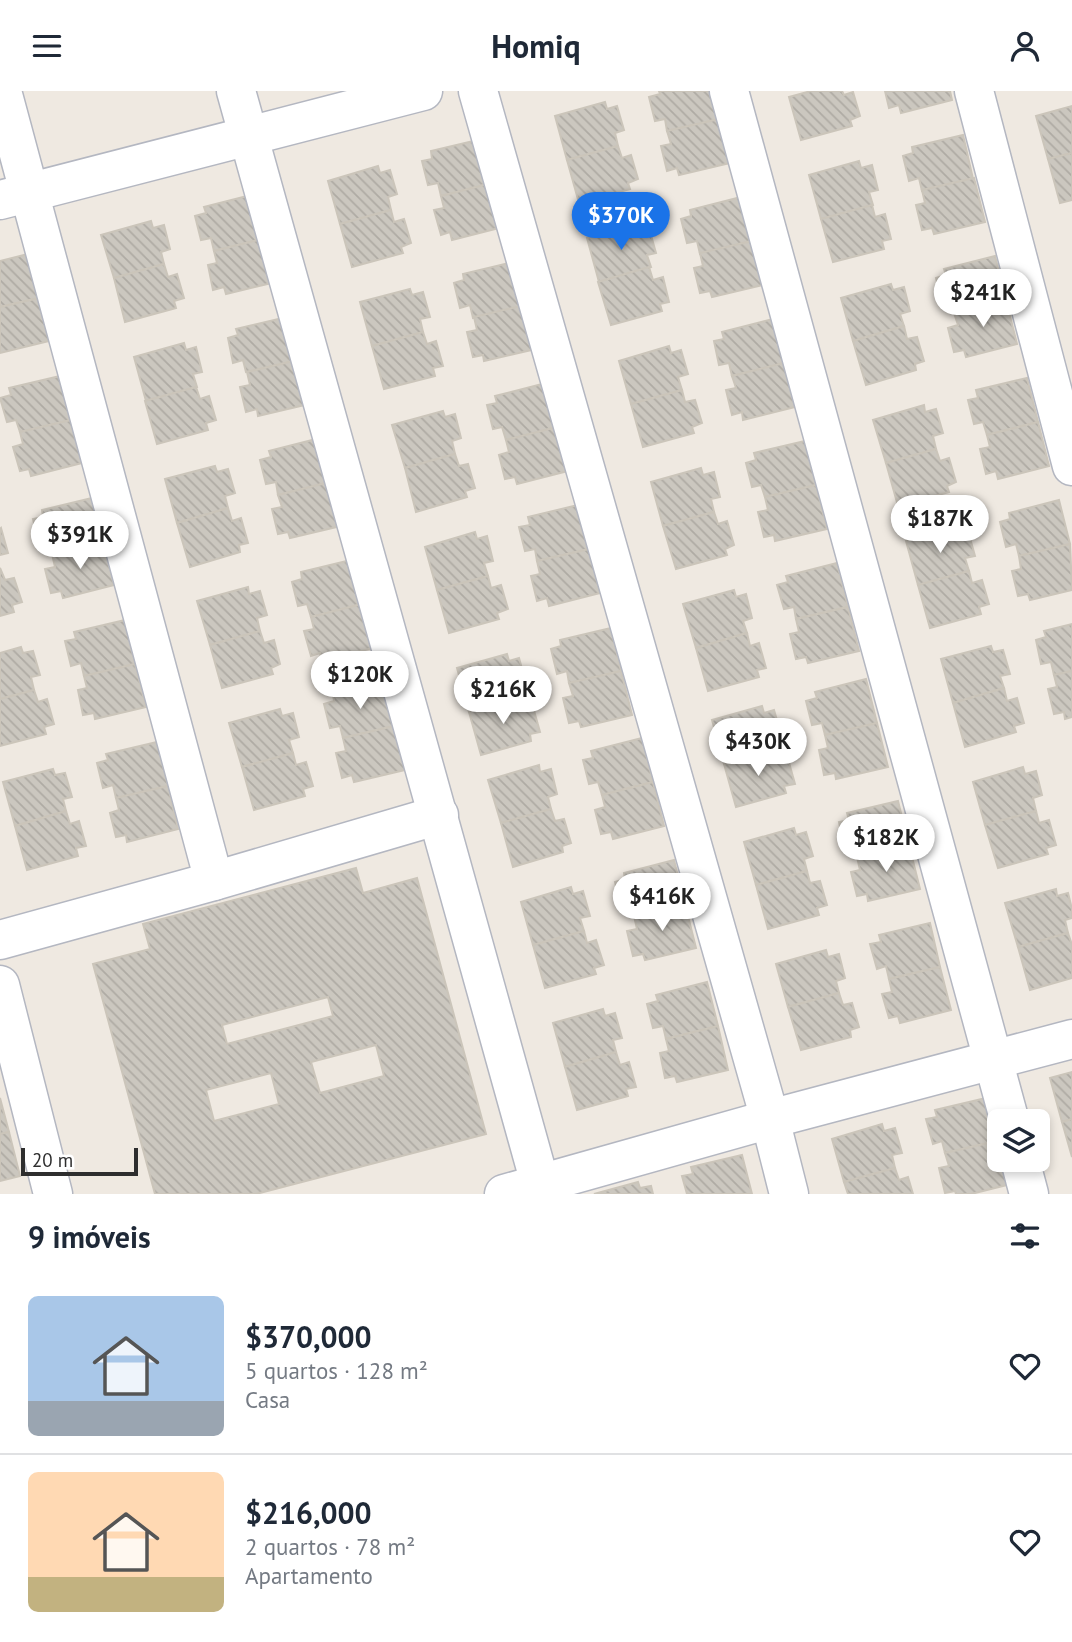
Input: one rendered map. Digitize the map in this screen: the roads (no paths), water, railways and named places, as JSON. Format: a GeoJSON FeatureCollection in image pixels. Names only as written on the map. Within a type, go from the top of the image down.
{"type":"FeatureCollection","features":[{"type":"Feature","properties":{"kind":"street"},"geometry":{"type":"LineString","coordinates":[[2,91],[14,196],[214,881]]}},
{"type":"Feature","properties":{"kind":"street"},"geometry":{"type":"LineString","coordinates":[[236,91],[541,1189]]}},
{"type":"Feature","properties":{"kind":"street"},"geometry":{"type":"LineString","coordinates":[[14,196],[423,91]]}},
{"type":"Feature","properties":{"kind":"street"},"geometry":{"type":"LineString","coordinates":[[478,91],[789,1194]]}},
{"type":"Feature","properties":{"kind":"street"},"geometry":{"type":"LineString","coordinates":[[729,91],[1007,1109]]}},
{"type":"Feature","properties":{"kind":"street"},"geometry":{"type":"LineString","coordinates":[[974,91],[1072,466]]}},
{"type":"Feature","properties":{"kind":"street"},"geometry":{"type":"LineString","coordinates":[[0,940],[439,815]]}},
{"type":"Feature","properties":{"kind":"street"},"geometry":{"type":"LineString","coordinates":[[0,985],[53,1194]]}},
{"type":"Feature","properties":{"kind":"street"},"geometry":{"type":"LineString","coordinates":[[504,1194],[541,1189],[770,1119],[1072,1039]]}},
{"type":"Feature","properties":{"kind":"street"},"geometry":{"type":"LineString","coordinates":[[1023,1172],[1029,1194]]}}]}
